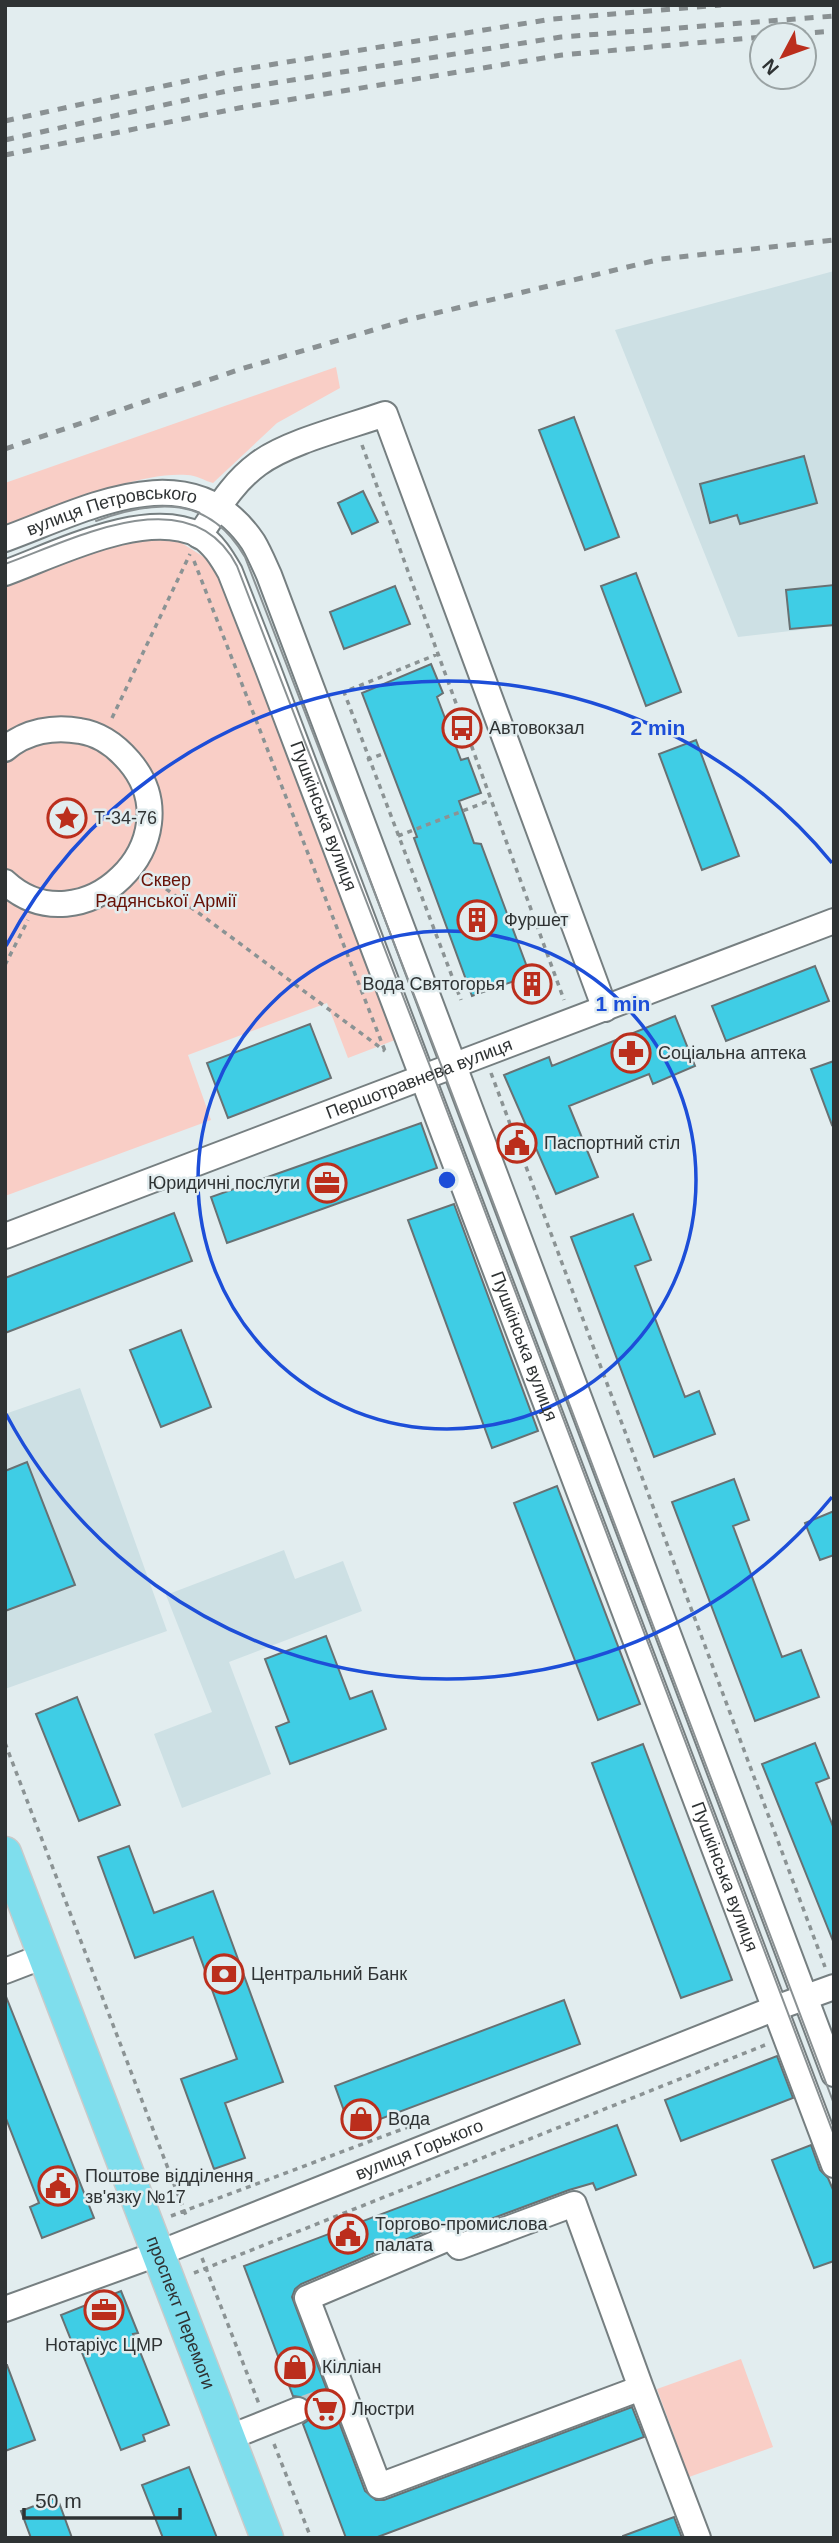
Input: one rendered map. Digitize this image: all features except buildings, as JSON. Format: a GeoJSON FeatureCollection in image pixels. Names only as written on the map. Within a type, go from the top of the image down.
{"type":"FeatureCollection","features":[{"type":"Feature","properties":{"kind":"main road","name":"проспект Перемоги"},"geometry":{"type":"LineString","coordinates":[[5,1853],[267,2538]]}},
{"type":"Feature","properties":{"kind":"street"},"geometry":{"type":"LineString","coordinates":[[199,536],[218,506],[257,464],[276,452],[384,414],[605,1009]]}},
{"type":"Feature","properties":{"kind":"street","name":"вулиця Петровського"},"geometry":{"type":"LineString","coordinates":[[5,539],[109,501],[138,494],[167,491],[195,496],[218,506]]}},
{"type":"Feature","properties":{"kind":"street","name":"Пушкінська вулиця"},"geometry":{"type":"LineString","coordinates":[[218,506],[239,524],[254,543],[269,575],[834,2074]]}},
{"type":"Feature","properties":{"kind":"street","name":"вулиця Петровського"},"geometry":{"type":"LineString","coordinates":[[5,573],[121,530],[171,527],[199,536]]}},
{"type":"Feature","properties":{"kind":"street","name":"Пушкінська вулиця"},"geometry":{"type":"LineString","coordinates":[[199,536],[222,557],[230,572],[268,669],[834,2165]]}},
{"type":"Feature","properties":{"kind":"street"},"geometry":{"type":"LineString","coordinates":[[5,750],[27,735],[46,730],[66,728],[85,731],[103,739],[120,751],[134,766],[144,785],[149,826],[144,846],[134,865],[120,881],[102,894],[81,901],[60,903],[38,900],[22,894],[5,882]]}},
{"type":"Feature","properties":{"kind":"street","name":"Першотравнева вулиця"},"geometry":{"type":"LineString","coordinates":[[5,1236],[834,921]]}},
{"type":"Feature","properties":{"kind":"street"},"geometry":{"type":"LineString","coordinates":[[5,1971],[44,1956]]}},
{"type":"Feature","properties":{"kind":"street","name":"вулиця Горького"},"geometry":{"type":"LineString","coordinates":[[5,2309],[194,2239],[804,1999],[832,1982]]}},
{"type":"Feature","properties":{"kind":"street"},"geometry":{"type":"LineString","coordinates":[[641,2388],[379,2486],[340,2395],[307,2298],[451,2236],[459,2247],[574,2204],[698,2538]]}},
{"type":"Feature","properties":{"kind":"street"},"geometry":{"type":"LineString","coordinates":[[228,2438],[298,2410]]}},
{"type":"Feature","properties":{"kind":"path"},"geometry":{"type":"LineString","coordinates":[[354,425],[571,1022]]}},
{"type":"Feature","properties":{"kind":"path"},"geometry":{"type":"LineString","coordinates":[[103,739],[191,552],[385,1051]]}},
{"type":"Feature","properties":{"kind":"path"},"geometry":{"type":"LineString","coordinates":[[438,654],[344,692],[461,1000]]}},
{"type":"Feature","properties":{"kind":"path"},"geometry":{"type":"LineString","coordinates":[[398,836],[491,800]]}},
{"type":"Feature","properties":{"kind":"path"},"geometry":{"type":"LineString","coordinates":[[134,865],[422,1079]]}},
{"type":"Feature","properties":{"kind":"path"},"geometry":{"type":"LineString","coordinates":[[5,965],[38,900]]}},
{"type":"Feature","properties":{"kind":"path"},"geometry":{"type":"LineString","coordinates":[[484,1054],[832,1982]]}},
{"type":"Feature","properties":{"kind":"path"},"geometry":{"type":"LineString","coordinates":[[5,1743],[311,2538]]}},
{"type":"Feature","properties":{"kind":"path"},"geometry":{"type":"LineString","coordinates":[[168,2283],[784,2037]]}},
{"type":"Feature","properties":{"kind":"shaded area"},"geometry":{"type":"Polygon","coordinates":[[[834,271],[834,626],[738,637],[615,330],[834,271]]]}},
{"type":"Feature","properties":{"kind":"shaded area"},"geometry":{"type":"Polygon","coordinates":[[[80,1388],[167,1631],[5,1689],[5,1414],[80,1388]]]}},
{"type":"Feature","properties":{"kind":"shaded area"},"geometry":{"type":"Polygon","coordinates":[[[284,1550],[295,1579],[343,1561],[362,1611],[229,1662],[271,1774],[182,1808],[154,1734],[212,1712],[166,1595],[284,1550]]]}},
{"type":"Feature","properties":{"kind":"green space"},"geometry":{"type":"Polygon","coordinates":[[[336,367],[340,388],[277,423],[213,483],[187,475],[144,479],[96,493],[5,527],[5,483],[336,367]]]}},
{"type":"Feature","properties":{"kind":"green space","name":"Сквер Радянської Армії"},"geometry":{"type":"Polygon","coordinates":[[[136,537],[180,542],[215,564],[395,1040],[348,1058],[327,1003],[188,1055],[211,1120],[5,1196],[5,585],[136,537]]]}},
{"type":"Feature","properties":{"kind":"green space"},"geometry":{"type":"Polygon","coordinates":[[[741,2359],[773,2447],[689,2477],[657,2389],[741,2359]]]}},
{"type":"Feature","properties":{"kind":"tunnel"},"geometry":{"type":"LineString","coordinates":[[298,2410],[337,2396]]}},
{"type":"Feature","properties":{"kind":"tram line"},"geometry":{"type":"LineString","coordinates":[[96,521],[140,509],[160,506],[180,508],[215,522],[231,537],[245,557],[443,1070],[834,2104]]}},
{"type":"Feature","properties":{"kind":"tram line"},"geometry":{"type":"LineString","coordinates":[[5,564],[97,530],[130,522],[162,519],[191,524],[217,539],[237,566],[433,1074],[834,2135]]}},
{"type":"Feature","properties":{"kind":"railway"},"geometry":{"type":"LineString","coordinates":[[5,121],[232,71],[552,19],[721,5]]}},
{"type":"Feature","properties":{"kind":"railway"},"geometry":{"type":"LineString","coordinates":[[5,140],[236,89],[561,37],[834,16]]}},
{"type":"Feature","properties":{"kind":"railway"},"geometry":{"type":"LineString","coordinates":[[818,32],[834,31]]}},
{"type":"Feature","properties":{"kind":"railway"},"geometry":{"type":"LineString","coordinates":[[5,155],[239,108],[562,55],[748,38]]}},
{"type":"Feature","properties":{"kind":"railway"},"geometry":{"type":"LineString","coordinates":[[5,449],[241,369],[407,320],[661,259],[834,240]]}},
{"type":"Feature","properties":{"kind":"place","name":"Автовокзал"},"geometry":{"type":"Point","coordinates":[462,728]}},
{"type":"Feature","properties":{"kind":"place","name":"Т-34-76"},"geometry":{"type":"Point","coordinates":[67,818]}},
{"type":"Feature","properties":{"kind":"place","name":"Фуршет"},"geometry":{"type":"Point","coordinates":[477,920]}},
{"type":"Feature","properties":{"kind":"place","name":"Вода Святогорья"},"geometry":{"type":"Point","coordinates":[532,984]}},
{"type":"Feature","properties":{"kind":"place","name":"Соціальна аптека"},"geometry":{"type":"Point","coordinates":[631,1053]}},
{"type":"Feature","properties":{"kind":"place","name":"Паспортний стіл"},"geometry":{"type":"Point","coordinates":[517,1143]}},
{"type":"Feature","properties":{"kind":"place","name":"Юридичні послуги"},"geometry":{"type":"Point","coordinates":[327,1183]}},
{"type":"Feature","properties":{"kind":"place","name":"Центральний Банк"},"geometry":{"type":"Point","coordinates":[224,1974]}},
{"type":"Feature","properties":{"kind":"place","name":"Вода"},"geometry":{"type":"Point","coordinates":[361,2119]}},
{"type":"Feature","properties":{"kind":"place","name":"Поштове відділення зв'язку №17"},"geometry":{"type":"Point","coordinates":[58,2186]}},
{"type":"Feature","properties":{"kind":"place","name":"Торгово-промислова палата"},"geometry":{"type":"Point","coordinates":[348,2234]}},
{"type":"Feature","properties":{"kind":"place","name":"Нотаріус ЦМР"},"geometry":{"type":"Point","coordinates":[104,2310]}},
{"type":"Feature","properties":{"kind":"place","name":"Кілліан"},"geometry":{"type":"Point","coordinates":[295,2367]}},
{"type":"Feature","properties":{"kind":"place","name":"Люстри"},"geometry":{"type":"Point","coordinates":[325,2409]}}]}
